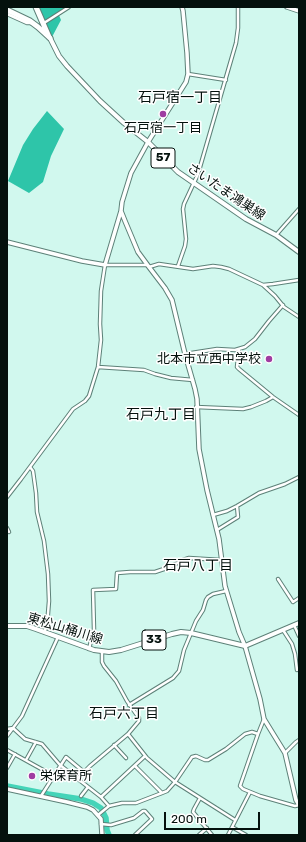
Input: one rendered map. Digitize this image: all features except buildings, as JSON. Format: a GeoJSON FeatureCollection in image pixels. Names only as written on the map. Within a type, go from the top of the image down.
{"type":"FeatureCollection","features":[{"type":"Feature","properties":{"kind":"highway"},"geometry":{"type":"LineString","coordinates":[[36,7],[50,38]]}},
{"type":"Feature","properties":{"kind":"highway"},"geometry":{"type":"LineString","coordinates":[[7,10],[32,23],[50,38]]}},
{"type":"Feature","properties":{"kind":"main road","name":"さいたま鴻巣線"},"geometry":{"type":"LineString","coordinates":[[50,38],[59,56],[67,66],[105,105],[124,123],[148,142],[178,172],[246,219],[276,235],[299,252]]}},
{"type":"Feature","properties":{"kind":"main road"},"geometry":{"type":"LineString","coordinates":[[245,646],[299,623]]}},
{"type":"Feature","properties":{"kind":"main road","name":"東松山桶川線"},"geometry":{"type":"LineString","coordinates":[[7,626],[27,626],[89,649],[102,652],[121,650],[181,632],[245,646]]}},
{"type":"Feature","properties":{"kind":"street"},"geometry":{"type":"LineString","coordinates":[[43,23],[69,7]]}},
{"type":"Feature","properties":{"kind":"street"},"geometry":{"type":"LineString","coordinates":[[182,7],[188,74],[186,82],[148,142],[131,173],[125,189],[122,202],[122,211],[138,252],[165,288],[172,300],[193,380],[196,399],[199,449],[218,539],[226,591],[245,646],[264,719],[285,753],[296,800],[299,805],[295,806],[250,792],[240,786],[264,719]]}},
{"type":"Feature","properties":{"kind":"street"},"geometry":{"type":"LineString","coordinates":[[178,266],[186,239],[183,209],[198,174],[226,80],[236,43],[238,7]]}},
{"type":"Feature","properties":{"kind":"street"},"geometry":{"type":"LineString","coordinates":[[287,7],[299,11]]}},
{"type":"Feature","properties":{"kind":"street"},"geometry":{"type":"LineString","coordinates":[[7,14],[27,23],[32,23]]}},
{"type":"Feature","properties":{"kind":"street"},"geometry":{"type":"LineString","coordinates":[[188,74],[226,80]]}},
{"type":"Feature","properties":{"kind":"street"},"geometry":{"type":"LineString","coordinates":[[276,235],[299,209]]}},
{"type":"Feature","properties":{"kind":"street"},"geometry":{"type":"LineString","coordinates":[[7,496],[73,409],[89,396],[98,367],[101,340],[101,291],[105,265],[122,211]]}},
{"type":"Feature","properties":{"kind":"street"},"geometry":{"type":"LineString","coordinates":[[7,242],[82,261],[105,265],[148,266],[159,264],[193,269],[213,266],[229,269],[263,285],[283,305],[299,317]]}},
{"type":"Feature","properties":{"kind":"street"},"geometry":{"type":"LineString","coordinates":[[263,285],[299,280]]}},
{"type":"Feature","properties":{"kind":"street"},"geometry":{"type":"LineString","coordinates":[[185,354],[217,349],[239,349],[255,339],[283,305]]}},
{"type":"Feature","properties":{"kind":"street"},"geometry":{"type":"LineString","coordinates":[[239,349],[239,369],[273,397],[299,415]]}},
{"type":"Feature","properties":{"kind":"street"},"geometry":{"type":"LineString","coordinates":[[98,367],[144,370],[171,378],[193,380]]}},
{"type":"Feature","properties":{"kind":"street"},"geometry":{"type":"LineString","coordinates":[[196,407],[243,409],[266,402],[273,397]]}},
{"type":"Feature","properties":{"kind":"street"},"geometry":{"type":"LineString","coordinates":[[30,466],[33,471],[37,512],[44,541],[48,574],[49,601],[47,626],[44,632]]}},
{"type":"Feature","properties":{"kind":"street"},"geometry":{"type":"LineString","coordinates":[[213,515],[227,511],[260,493],[299,477]]}},
{"type":"Feature","properties":{"kind":"street"},"geometry":{"type":"LineString","coordinates":[[216,530],[238,517],[238,506]]}},
{"type":"Feature","properties":{"kind":"street"},"geometry":{"type":"LineString","coordinates":[[7,528],[10,532]]}},
{"type":"Feature","properties":{"kind":"street"},"geometry":{"type":"LineString","coordinates":[[89,649],[94,629],[93,590],[116,589],[117,574],[130,572],[155,572],[166,569],[182,560],[189,558],[221,560]]}},
{"type":"Feature","properties":{"kind":"street"},"geometry":{"type":"LineString","coordinates":[[278,579],[293,602],[299,598]]}},
{"type":"Feature","properties":{"kind":"street"},"geometry":{"type":"LineString","coordinates":[[129,705],[173,678],[179,671],[184,650],[206,600],[213,594],[226,591]]}},
{"type":"Feature","properties":{"kind":"street"},"geometry":{"type":"LineString","coordinates":[[294,625],[299,636]]}},
{"type":"Feature","properties":{"kind":"street"},"geometry":{"type":"LineString","coordinates":[[283,630],[292,644],[296,654],[297,670]]}},
{"type":"Feature","properties":{"kind":"street"},"geometry":{"type":"LineString","coordinates":[[7,736],[22,716],[58,638]]}},
{"type":"Feature","properties":{"kind":"street"},"geometry":{"type":"LineString","coordinates":[[77,779],[128,734],[139,721],[139,718],[129,705],[116,681],[104,666],[102,662],[102,652]]}},
{"type":"Feature","properties":{"kind":"street"},"geometry":{"type":"LineString","coordinates":[[7,729],[13,728]]}},
{"type":"Feature","properties":{"kind":"street"},"geometry":{"type":"LineString","coordinates":[[13,728],[25,739],[42,744],[60,765],[101,797],[109,806]]}},
{"type":"Feature","properties":{"kind":"street"},"geometry":{"type":"LineString","coordinates":[[98,815],[109,806],[122,803],[136,803],[162,794],[175,782],[192,758],[196,756],[204,760],[208,760],[226,749],[245,734],[252,732],[258,734]]}},
{"type":"Feature","properties":{"kind":"street"},"geometry":{"type":"LineString","coordinates":[[128,734],[145,756],[175,782],[235,820]]}},
{"type":"Feature","properties":{"kind":"street"},"geometry":{"type":"LineString","coordinates":[[285,753],[299,740]]}},
{"type":"Feature","properties":{"kind":"street"},"geometry":{"type":"LineString","coordinates":[[26,760],[36,742]]}},
{"type":"Feature","properties":{"kind":"street"},"geometry":{"type":"LineString","coordinates":[[114,745],[126,758]]}},
{"type":"Feature","properties":{"kind":"street"},"geometry":{"type":"LineString","coordinates":[[7,750],[54,776]]}},
{"type":"Feature","properties":{"kind":"street"},"geometry":{"type":"LineString","coordinates":[[7,768],[15,754]]}},
{"type":"Feature","properties":{"kind":"street"},"geometry":{"type":"LineString","coordinates":[[101,797],[145,756]]}},
{"type":"Feature","properties":{"kind":"street"},"geometry":{"type":"LineString","coordinates":[[41,796],[66,757],[84,772]]}},
{"type":"Feature","properties":{"kind":"street"},"geometry":{"type":"LineString","coordinates":[[135,766],[162,794]]}},
{"type":"Feature","properties":{"kind":"street"},"geometry":{"type":"LineString","coordinates":[[81,796],[88,787]]}},
{"type":"Feature","properties":{"kind":"street"},"geometry":{"type":"LineString","coordinates":[[7,789],[53,798],[87,807],[93,810],[101,819],[102,835]]}},
{"type":"Feature","properties":{"kind":"street"},"geometry":{"type":"LineString","coordinates":[[228,835],[250,792]]}},
{"type":"Feature","properties":{"kind":"street"},"geometry":{"type":"LineString","coordinates":[[200,798],[193,812],[212,835]]}},
{"type":"Feature","properties":{"kind":"street"},"geometry":{"type":"LineString","coordinates":[[101,824],[111,825],[134,818],[145,811],[152,817],[151,820],[135,835]]}},
{"type":"Feature","properties":{"kind":"street"},"geometry":{"type":"LineString","coordinates":[[232,827],[246,835]]}},
{"type":"Feature","properties":{"kind":"street"},"geometry":{"type":"LineString","coordinates":[[199,835],[206,828]]}},
{"type":"Feature","properties":{"kind":"green space"},"geometry":{"type":"Polygon","coordinates":[[[39,7],[63,7],[64,9],[58,13],[61,20],[52,37],[39,7]]]}},
{"type":"Feature","properties":{"kind":"green space"},"geometry":{"type":"Polygon","coordinates":[[[47,111],[64,129],[51,156],[43,182],[29,193],[8,181],[23,145],[47,111]]]}},
{"type":"Feature","properties":{"kind":"waterway"},"geometry":{"type":"LineString","coordinates":[[7,786],[81,799],[93,803],[101,808],[106,818],[109,835]]}},
{"type":"Feature","properties":{"kind":"place","name":"石戸宿一丁目"},"geometry":{"type":"Point","coordinates":[163,114]}},
{"type":"Feature","properties":{"kind":"place","name":"北本市立西中学校"},"geometry":{"type":"Point","coordinates":[269,359]}},
{"type":"Feature","properties":{"kind":"place","name":"栄保育所"},"geometry":{"type":"Point","coordinates":[32,776]}},
{"type":"Feature","properties":{"kind":"district","name":"石戸宿一丁目"},"geometry":{"type":"Point","coordinates":[180,98]}},
{"type":"Feature","properties":{"kind":"district","name":"石戸九丁目"},"geometry":{"type":"Point","coordinates":[161,415]}},
{"type":"Feature","properties":{"kind":"district","name":"石戸八丁目"},"geometry":{"type":"Point","coordinates":[198,566]}},
{"type":"Feature","properties":{"kind":"district","name":"石戸六丁目"},"geometry":{"type":"Point","coordinates":[124,714]}}]}
